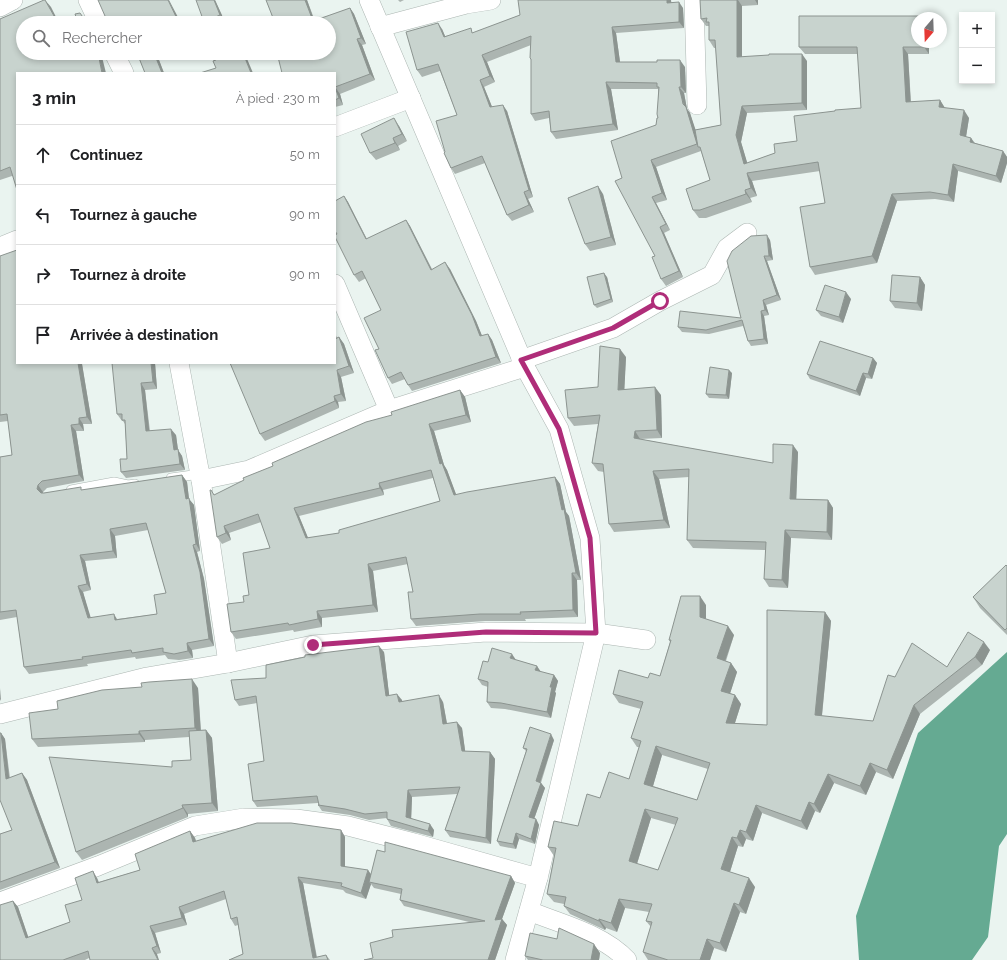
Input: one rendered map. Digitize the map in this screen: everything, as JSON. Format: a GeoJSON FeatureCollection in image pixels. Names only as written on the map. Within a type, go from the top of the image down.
{"type":"FeatureCollection","features":[{"type":"Feature","properties":{"kind":"street"},"geometry":{"type":"LineString","coordinates":[[0,7],[13,0]]}},
{"type":"Feature","properties":{"kind":"street"},"geometry":{"type":"LineString","coordinates":[[88,0],[96,16]]}},
{"type":"Feature","properties":{"kind":"street"},"geometry":{"type":"LineString","coordinates":[[369,0],[523,363],[559,429],[590,538],[596,633],[538,878],[515,960]]}},
{"type":"Feature","properties":{"kind":"street"},"geometry":{"type":"LineString","coordinates":[[380,27],[466,4],[491,0]]}},
{"type":"Feature","properties":{"kind":"street"},"geometry":{"type":"LineString","coordinates":[[694,0],[697,105]]}},
{"type":"Feature","properties":{"kind":"street"},"geometry":{"type":"LineString","coordinates":[[118,60],[124,72]]}},
{"type":"Feature","properties":{"kind":"street"},"geometry":{"type":"LineString","coordinates":[[336,127],[411,98]]}},
{"type":"Feature","properties":{"kind":"street"},"geometry":{"type":"LineString","coordinates":[[200,477],[249,470],[389,410],[523,363],[613,328],[660,301],[712,275],[727,248],[747,233]]}},
{"type":"Feature","properties":{"kind":"street"},"geometry":{"type":"LineString","coordinates":[[0,247],[16,240]]}},
{"type":"Feature","properties":{"kind":"street"},"geometry":{"type":"LineString","coordinates":[[336,286],[389,410]]}},
{"type":"Feature","properties":{"kind":"street"},"geometry":{"type":"LineString","coordinates":[[180,364],[200,477],[228,663]]}},
{"type":"Feature","properties":{"kind":"street"},"geometry":{"type":"LineString","coordinates":[[0,714],[147,677],[228,663],[313,645],[486,632],[596,633],[646,640]]}},
{"type":"Feature","properties":{"kind":"street"},"geometry":{"type":"LineString","coordinates":[[0,902],[98,866],[195,826],[244,818],[296,818],[348,826],[538,878]]}},
{"type":"Feature","properties":{"kind":"street"},"geometry":{"type":"LineString","coordinates":[[529,912],[601,939],[627,960]]}},
{"type":"Feature","properties":{"kind":"lane"},"geometry":{"type":"LineString","coordinates":[[164,479],[200,477]]}},
{"type":"Feature","properties":{"kind":"lane"},"geometry":{"type":"LineString","coordinates":[[63,491],[114,482],[128,485],[142,483]]}},
{"type":"Feature","properties":{"kind":"shaded area"},"geometry":{"type":"Polygon","coordinates":[[[1007,652],[1007,834],[999,846],[988,937],[972,960],[859,960],[856,916],[918,733],[1007,652]]]}},
{"type":"Feature","properties":{"kind":"building"},"geometry":{"type":"Polygon","coordinates":[[[45,0],[54,16],[16,16],[16,60],[99,60],[102,72],[16,72],[16,187],[10,167],[0,171],[0,19],[45,0]]]}},
{"type":"Feature","properties":{"kind":"building"},"geometry":{"type":"Polygon","coordinates":[[[98,0],[168,0],[176,16],[105,16],[98,0]]]}},
{"type":"Feature","properties":{"kind":"building"},"geometry":{"type":"Polygon","coordinates":[[[196,0],[214,0],[220,15],[202,16],[196,0]]]}},
{"type":"Feature","properties":{"kind":"building"},"geometry":{"type":"Polygon","coordinates":[[[266,0],[305,0],[311,16],[272,16],[266,0]]]}},
{"type":"Feature","properties":{"kind":"building"},"geometry":{"type":"Polygon","coordinates":[[[518,0],[667,0],[667,3],[679,2],[679,22],[612,27],[616,62],[657,62],[657,60],[680,60],[681,87],[679,87],[683,104],[686,107],[697,144],[651,160],[662,193],[652,197],[666,224],[660,227],[679,271],[661,279],[652,257],[655,256],[615,181],[622,178],[611,141],[656,125],[658,118],[659,87],[657,87],[657,83],[606,82],[613,124],[551,132],[549,111],[531,114],[531,36],[482,55],[490,76],[480,80],[490,107],[503,105],[529,190],[524,192],[529,205],[507,215],[482,156],[451,168],[444,153],[445,152],[436,121],[457,115],[438,64],[417,70],[406,32],[438,23],[444,37],[471,28],[472,33],[520,15],[518,0]]]}},
{"type":"Feature","properties":{"kind":"building"},"geometry":{"type":"Polygon","coordinates":[[[700,0],[737,0],[737,57],[769,54],[802,54],[802,103],[742,106],[736,135],[744,164],[775,153],[774,144],[797,141],[794,116],[861,108],[857,47],[799,47],[799,16],[911,16],[911,47],[903,47],[906,102],[940,100],[939,107],[964,110],[960,135],[971,138],[970,142],[1003,151],[996,176],[953,164],[948,195],[930,192],[892,194],[872,256],[810,267],[800,207],[825,203],[818,162],[747,173],[751,188],[745,190],[746,194],[700,210],[693,210],[686,189],[710,180],[700,147],[698,147],[695,130],[721,125],[715,40],[709,40],[709,22],[706,22],[707,18],[701,19],[700,0]]]}},
{"type":"Feature","properties":{"kind":"building"},"geometry":{"type":"Polygon","coordinates":[[[350,8],[361,38],[357,39],[370,74],[336,87],[336,72],[282,72],[279,60],[336,60],[336,16],[327,16],[350,8]]]}},
{"type":"Feature","properties":{"kind":"building"},"geometry":{"type":"Polygon","coordinates":[[[80,13],[82,16],[76,16],[75,14],[80,13]]]}},
{"type":"Feature","properties":{"kind":"building"},"geometry":{"type":"Polygon","coordinates":[[[140,60],[157,60],[162,72],[145,72],[140,60]]]}},
{"type":"Feature","properties":{"kind":"building"},"geometry":{"type":"Polygon","coordinates":[[[246,60],[251,72],[203,72],[216,68],[213,61],[246,60]]]}},
{"type":"Feature","properties":{"kind":"building"},"geometry":{"type":"Polygon","coordinates":[[[336,90],[339,98],[336,100],[336,90]]]}},
{"type":"Feature","properties":{"kind":"building"},"geometry":{"type":"Polygon","coordinates":[[[394,118],[402,134],[393,138],[395,143],[370,153],[361,134],[394,118]]]}},
{"type":"Feature","properties":{"kind":"building"},"geometry":{"type":"Polygon","coordinates":[[[598,186],[611,237],[585,244],[568,198],[598,186]]]}},
{"type":"Feature","properties":{"kind":"building"},"geometry":{"type":"Polygon","coordinates":[[[344,196],[366,239],[406,220],[431,270],[445,262],[472,315],[480,336],[488,334],[496,357],[408,385],[401,372],[388,378],[375,350],[379,349],[364,318],[381,310],[362,271],[354,275],[336,239],[336,200],[344,196]]]}},
{"type":"Feature","properties":{"kind":"building"},"geometry":{"type":"Polygon","coordinates":[[[767,235],[769,256],[764,256],[777,295],[763,300],[765,310],[761,311],[764,339],[748,341],[742,320],[706,330],[678,327],[680,311],[741,318],[727,261],[732,251],[751,236],[767,235]]]}},
{"type":"Feature","properties":{"kind":"building"},"geometry":{"type":"Polygon","coordinates":[[[16,250],[16,364],[78,364],[87,417],[79,418],[79,424],[71,425],[79,475],[42,481],[38,485],[37,489],[41,493],[81,487],[81,490],[182,475],[186,499],[189,498],[196,544],[193,545],[200,572],[209,639],[187,643],[188,651],[174,654],[163,652],[163,648],[132,653],[131,650],[82,657],[83,659],[24,667],[16,610],[0,612],[0,457],[12,455],[7,414],[0,415],[0,256],[16,250]],[[146,523],[110,529],[113,551],[80,555],[87,584],[78,586],[88,618],[114,614],[115,620],[157,614],[154,595],[166,593],[146,523]]]}},
{"type":"Feature","properties":{"kind":"building"},"geometry":{"type":"Polygon","coordinates":[[[604,273],[611,299],[594,305],[587,277],[604,273]]]}},
{"type":"Feature","properties":{"kind":"building"},"geometry":{"type":"Polygon","coordinates":[[[892,275],[920,277],[917,303],[890,301],[892,275]]]}},
{"type":"Feature","properties":{"kind":"building"},"geometry":{"type":"Polygon","coordinates":[[[825,285],[846,292],[839,317],[816,310],[825,285]]]}},
{"type":"Feature","properties":{"kind":"building"},"geometry":{"type":"Polygon","coordinates":[[[339,337],[349,366],[337,370],[341,394],[334,396],[335,401],[260,434],[230,364],[336,364],[336,338],[339,337]]]}},
{"type":"Feature","properties":{"kind":"building"},"geometry":{"type":"Polygon","coordinates":[[[820,341],[873,358],[868,374],[863,373],[856,391],[807,374],[820,341]]]}},
{"type":"Feature","properties":{"kind":"building"},"geometry":{"type":"Polygon","coordinates":[[[600,346],[620,349],[618,390],[655,387],[657,430],[635,431],[634,438],[773,463],[773,444],[793,445],[790,499],[828,500],[827,532],[785,530],[782,580],[764,579],[766,542],[687,540],[689,469],[653,471],[664,520],[609,524],[603,464],[592,463],[600,415],[568,418],[565,390],[598,387],[600,346]]]}},
{"type":"Feature","properties":{"kind":"building"},"geometry":{"type":"Polygon","coordinates":[[[112,364],[151,364],[153,382],[141,383],[146,431],[171,429],[174,450],[178,449],[180,464],[121,472],[120,459],[127,459],[125,420],[122,420],[122,414],[117,414],[112,364]]]}},
{"type":"Feature","properties":{"kind":"building"},"geometry":{"type":"Polygon","coordinates":[[[710,367],[729,370],[726,395],[706,394],[710,367]]]}},
{"type":"Feature","properties":{"kind":"building"},"geometry":{"type":"Polygon","coordinates":[[[460,390],[466,415],[429,424],[440,464],[442,463],[454,495],[555,477],[562,510],[564,509],[576,573],[572,573],[573,610],[411,619],[408,592],[413,592],[406,557],[368,564],[373,605],[317,611],[318,619],[289,625],[288,623],[231,632],[227,604],[244,602],[243,596],[249,595],[243,553],[270,548],[258,514],[224,526],[226,533],[217,537],[210,490],[214,495],[244,480],[243,478],[273,466],[272,463],[366,422],[392,415],[391,412],[460,390]],[[431,470],[379,483],[380,488],[294,508],[306,538],[339,533],[339,530],[440,501],[431,470]]]}},
{"type":"Feature","properties":{"kind":"building"},"geometry":{"type":"Polygon","coordinates":[[[1006,565],[1007,628],[1005,630],[973,597],[1006,565]]]}},
{"type":"Feature","properties":{"kind":"building"},"geometry":{"type":"Polygon","coordinates":[[[681,596],[700,596],[700,617],[728,626],[717,658],[731,663],[721,691],[735,695],[726,723],[767,725],[767,610],[825,612],[815,715],[873,721],[888,675],[895,677],[912,643],[947,667],[968,632],[984,642],[975,657],[914,705],[887,770],[870,763],[860,786],[828,774],[814,804],[809,802],[801,821],[756,805],[746,832],[740,830],[737,838],[732,837],[721,869],[749,878],[739,905],[734,903],[720,943],[707,939],[700,960],[668,960],[643,952],[652,922],[646,921],[652,904],[619,899],[611,923],[599,919],[599,921],[564,906],[566,897],[547,894],[556,848],[548,847],[554,821],[578,826],[587,794],[600,798],[609,772],[629,779],[641,741],[631,738],[643,702],[613,694],[619,670],[648,678],[650,673],[660,676],[671,640],[669,640],[681,596]],[[656,746],[644,784],[697,800],[710,763],[656,746]],[[645,809],[629,861],[658,870],[678,818],[645,809]]]}},
{"type":"Feature","properties":{"kind":"building"},"geometry":{"type":"Polygon","coordinates":[[[379,646],[386,696],[397,694],[399,702],[439,695],[443,724],[457,722],[462,751],[490,752],[486,838],[445,830],[460,787],[408,790],[406,817],[430,824],[428,831],[387,819],[387,812],[365,814],[318,805],[317,796],[253,801],[248,764],[264,761],[256,696],[235,700],[231,680],[266,678],[266,665],[305,657],[305,655],[379,646]]]}},
{"type":"Feature","properties":{"kind":"building"},"geometry":{"type":"Polygon","coordinates":[[[492,648],[512,654],[510,658],[537,666],[535,670],[554,675],[550,687],[552,687],[547,712],[501,703],[487,702],[488,682],[478,679],[483,661],[488,662],[492,648]]]}},
{"type":"Feature","properties":{"kind":"building"},"geometry":{"type":"Polygon","coordinates":[[[192,679],[195,728],[139,731],[139,734],[32,739],[29,713],[58,709],[57,701],[102,690],[142,687],[141,683],[192,679]]]}},
{"type":"Feature","properties":{"kind":"building"},"geometry":{"type":"Polygon","coordinates":[[[530,727],[551,734],[536,781],[541,783],[529,817],[536,819],[531,839],[516,833],[513,844],[497,841],[527,749],[523,748],[530,727]]]}},
{"type":"Feature","properties":{"kind":"building"},"geometry":{"type":"Polygon","coordinates":[[[206,730],[212,803],[182,805],[183,808],[76,852],[49,757],[172,767],[172,761],[191,760],[189,731],[206,730]]]}},
{"type":"Feature","properties":{"kind":"building"},"geometry":{"type":"Polygon","coordinates":[[[0,733],[6,779],[22,773],[55,862],[0,882],[0,834],[12,830],[0,800],[0,733]]]}},
{"type":"Feature","properties":{"kind":"building"},"geometry":{"type":"Polygon","coordinates":[[[257,823],[291,823],[341,830],[341,866],[368,870],[361,893],[341,886],[342,883],[298,877],[313,958],[326,955],[328,960],[229,960],[243,954],[237,917],[231,919],[224,891],[179,907],[182,918],[150,926],[157,946],[152,948],[158,960],[90,960],[88,951],[63,960],[0,960],[0,905],[13,901],[26,938],[70,922],[65,905],[82,900],[75,878],[93,871],[97,883],[140,870],[135,854],[190,831],[193,842],[257,823]]]}},
{"type":"Feature","properties":{"kind":"building"},"geometry":{"type":"Polygon","coordinates":[[[385,842],[511,876],[495,920],[502,919],[488,960],[364,960],[373,958],[370,943],[393,937],[392,930],[485,921],[400,900],[402,889],[369,882],[377,850],[385,852],[385,842]]]}},
{"type":"Feature","properties":{"kind":"building"},"geometry":{"type":"Polygon","coordinates":[[[559,928],[594,944],[591,960],[543,960],[525,956],[530,933],[557,939],[559,928]]]}},
{"type":"Feature","properties":{"kind":"route"},"geometry":{"type":"LineString","coordinates":[[313,645],[486,632],[596,633],[590,538],[559,429],[521,360],[613,328],[660,301]]}}]}
